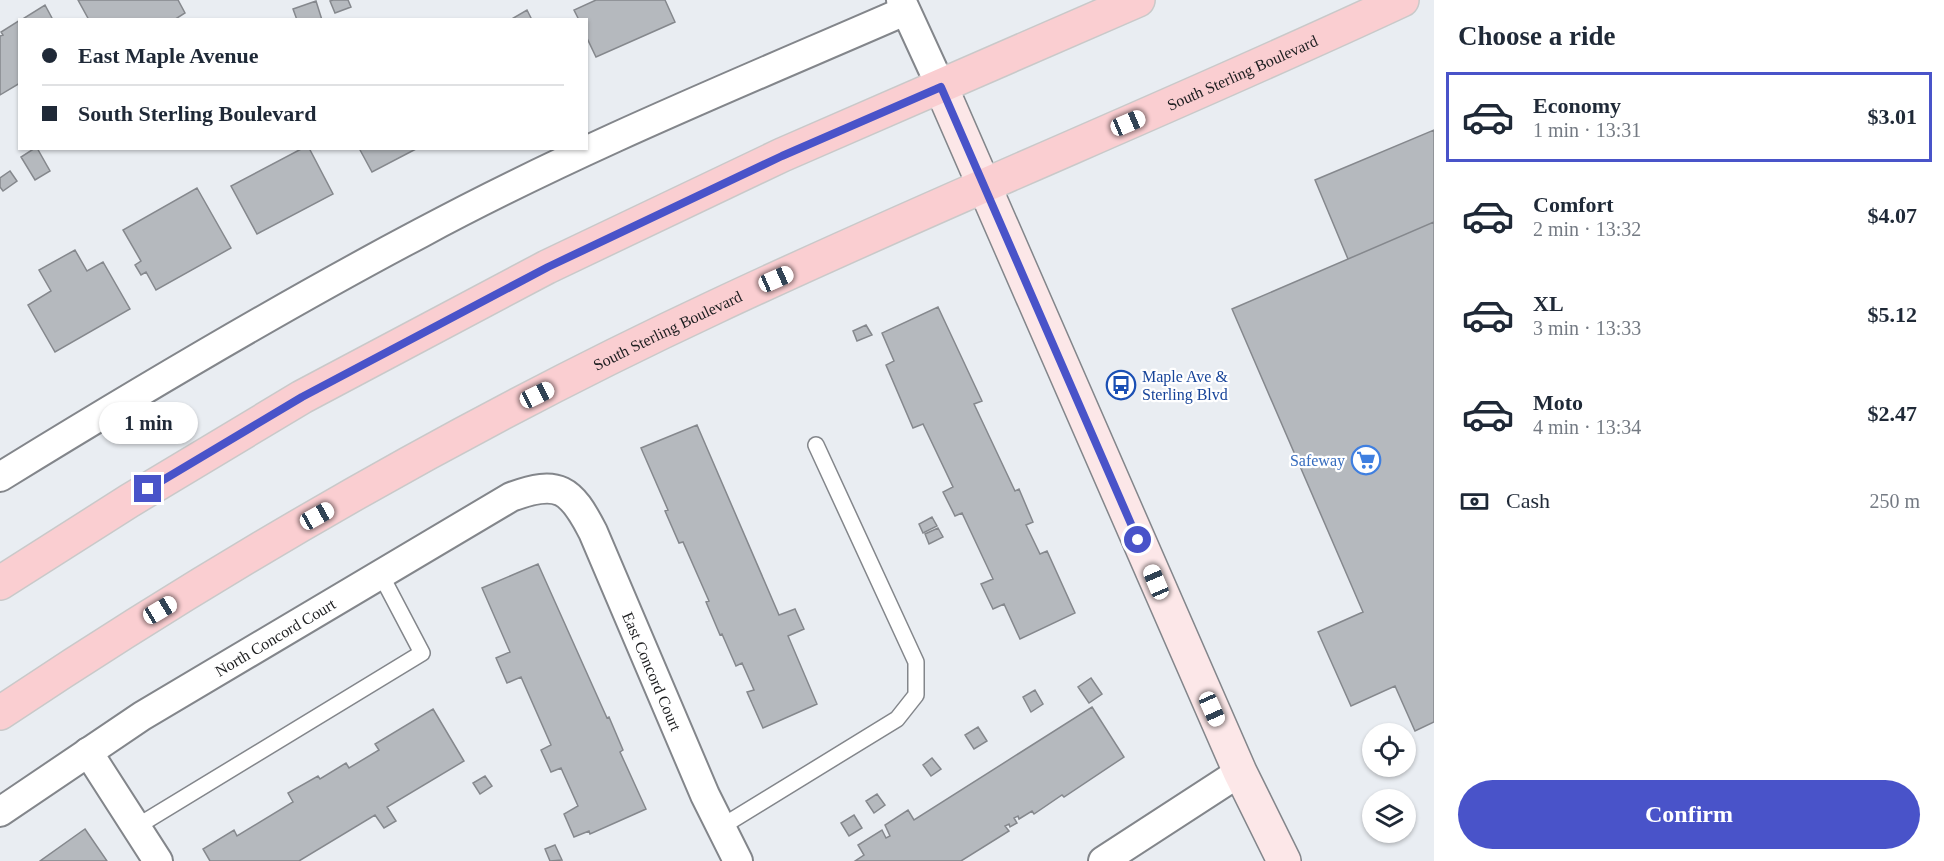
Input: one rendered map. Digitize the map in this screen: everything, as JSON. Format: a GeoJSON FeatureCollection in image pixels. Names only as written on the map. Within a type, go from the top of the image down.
{"type":"FeatureCollection","features":[{"type":"Feature","properties":{"kind":"main road"},"geometry":{"type":"LineString","coordinates":[[0,583],[129,501],[302,397],[548,267],[782,156],[1138,0]]}},
{"type":"Feature","properties":{"kind":"main road","name":"South Sterling Boulevard"},"geometry":{"type":"LineString","coordinates":[[0,713],[99,647],[260,548],[537,395],[714,307],[983,186],[1274,60],[1402,0]]}},
{"type":"Feature","properties":{"kind":"main road"},"geometry":{"type":"LineString","coordinates":[[941,87],[1240,772],[1284,861]]}},
{"type":"Feature","properties":{"kind":"street"},"geometry":{"type":"LineString","coordinates":[[588,150],[903,5],[941,87]]}},
{"type":"Feature","properties":{"kind":"street"},"geometry":{"type":"LineString","coordinates":[[0,477],[177,369],[422,232],[588,150]]}},
{"type":"Feature","properties":{"kind":"street","name":"North Concord Court"},"geometry":{"type":"LineString","coordinates":[[0,812],[142,716],[512,497],[535,488],[560,489]]}},
{"type":"Feature","properties":{"kind":"street","name":"East Concord Court"},"geometry":{"type":"LineString","coordinates":[[560,489],[579,505],[592,532],[735,860]]}},
{"type":"Feature","properties":{"kind":"street"},"geometry":{"type":"LineString","coordinates":[[88,752],[158,861]]}},
{"type":"Feature","properties":{"kind":"street"},"geometry":{"type":"LineString","coordinates":[[1104,861],[1240,772]]}},
{"type":"Feature","properties":{"kind":"lane"},"geometry":{"type":"LineString","coordinates":[[721,827],[897,719],[916,695],[916,662],[816,445]]}},
{"type":"Feature","properties":{"kind":"lane"},"geometry":{"type":"LineString","coordinates":[[136,826],[422,653],[381,574]]}},
{"type":"Feature","properties":{"kind":"building"},"geometry":{"type":"Polygon","coordinates":[[[78,0],[178,0],[185,13],[177,18],[88,18],[78,0]]]}},
{"type":"Feature","properties":{"kind":"building"},"geometry":{"type":"Polygon","coordinates":[[[348,0],[351,7],[335,13],[330,1],[348,0]]]}},
{"type":"Feature","properties":{"kind":"building"},"geometry":{"type":"Polygon","coordinates":[[[596,0],[665,0],[675,22],[596,57],[588,40],[588,18],[578,18],[574,10],[596,0]]]}},
{"type":"Feature","properties":{"kind":"building"},"geometry":{"type":"Polygon","coordinates":[[[316,1],[321,18],[296,18],[293,9],[316,1]]]}},
{"type":"Feature","properties":{"kind":"building"},"geometry":{"type":"Polygon","coordinates":[[[45,5],[52,18],[24,18],[45,5]]]}},
{"type":"Feature","properties":{"kind":"building"},"geometry":{"type":"Polygon","coordinates":[[[527,10],[531,18],[513,18],[527,10]]]}},
{"type":"Feature","properties":{"kind":"building"},"geometry":{"type":"Polygon","coordinates":[[[18,21],[18,84],[0,95],[0,36],[3,35],[1,32],[18,21]]]}},
{"type":"Feature","properties":{"kind":"building"},"geometry":{"type":"Polygon","coordinates":[[[1434,130],[1434,222],[1348,259],[1315,180],[1434,130]]]}},
{"type":"Feature","properties":{"kind":"building"},"geometry":{"type":"Polygon","coordinates":[[[32,150],[38,150],[50,171],[35,180],[21,157],[32,150]]]}},
{"type":"Feature","properties":{"kind":"building"},"geometry":{"type":"Polygon","coordinates":[[[299,150],[310,150],[333,194],[257,234],[231,186],[299,150]]]}},
{"type":"Feature","properties":{"kind":"building"},"geometry":{"type":"Polygon","coordinates":[[[360,150],[414,150],[372,172],[360,150]]]}},
{"type":"Feature","properties":{"kind":"building"},"geometry":{"type":"Polygon","coordinates":[[[10,171],[17,181],[3,191],[0,187],[0,178],[10,171]]]}},
{"type":"Feature","properties":{"kind":"building"},"geometry":{"type":"Polygon","coordinates":[[[197,188],[231,248],[156,290],[146,272],[141,275],[135,265],[141,261],[123,230],[197,188]]]}},
{"type":"Feature","properties":{"kind":"building","name":"Safeway"},"geometry":{"type":"Polygon","coordinates":[[[1434,222],[1434,722],[1416,731],[1416,723],[1411,723],[1395,686],[1351,706],[1318,632],[1363,612],[1232,309],[1434,222]]]}},
{"type":"Feature","properties":{"kind":"building"},"geometry":{"type":"Polygon","coordinates":[[[75,250],[87,271],[103,262],[130,309],[55,352],[28,305],[51,291],[39,270],[75,250]]]}},
{"type":"Feature","properties":{"kind":"building"},"geometry":{"type":"Polygon","coordinates":[[[938,307],[982,401],[974,404],[1015,491],[1019,489],[1033,522],[1026,525],[1040,554],[1047,551],[1075,613],[1020,639],[1004,604],[993,609],[981,584],[993,579],[962,513],[955,516],[943,492],[953,487],[923,424],[913,428],[886,365],[894,361],[882,333],[938,307]]]}},
{"type":"Feature","properties":{"kind":"building"},"geometry":{"type":"Polygon","coordinates":[[[866,325],[872,335],[857,341],[853,331],[866,325]]]}},
{"type":"Feature","properties":{"kind":"building"},"geometry":{"type":"Polygon","coordinates":[[[697,425],[779,615],[795,609],[804,629],[788,636],[817,704],[763,728],[747,692],[754,690],[742,663],[736,666],[722,634],[720,635],[706,602],[709,601],[683,542],[679,543],[665,511],[668,510],[641,448],[697,425]]]}},
{"type":"Feature","properties":{"kind":"building"},"geometry":{"type":"Polygon","coordinates":[[[932,517],[937,526],[923,533],[919,524],[932,517]]]}},
{"type":"Feature","properties":{"kind":"building"},"geometry":{"type":"Polygon","coordinates":[[[938,528],[943,537],[929,544],[925,534],[938,528]]]}},
{"type":"Feature","properties":{"kind":"building"},"geometry":{"type":"Polygon","coordinates":[[[538,564],[607,718],[609,717],[623,750],[620,752],[646,809],[590,834],[589,831],[574,837],[564,814],[578,806],[561,768],[551,772],[541,750],[551,745],[521,677],[507,683],[496,658],[510,652],[482,588],[538,564]]]}},
{"type":"Feature","properties":{"kind":"building"},"geometry":{"type":"Polygon","coordinates":[[[1091,678],[1102,694],[1089,703],[1078,687],[1091,678]]]}},
{"type":"Feature","properties":{"kind":"building"},"geometry":{"type":"Polygon","coordinates":[[[1035,690],[1043,704],[1031,712],[1023,697],[1035,690]]]}},
{"type":"Feature","properties":{"kind":"building"},"geometry":{"type":"Polygon","coordinates":[[[1092,707],[1124,757],[1064,797],[1062,795],[1034,814],[1032,811],[1019,819],[1018,816],[1014,818],[1017,823],[1010,827],[1009,824],[1005,826],[1009,831],[961,861],[855,861],[864,855],[858,845],[882,830],[886,838],[890,836],[885,825],[908,810],[914,820],[1092,707]]]}},
{"type":"Feature","properties":{"kind":"building"},"geometry":{"type":"Polygon","coordinates":[[[433,709],[464,761],[387,807],[396,821],[384,828],[375,815],[299,861],[210,861],[203,849],[234,830],[237,836],[293,802],[288,793],[318,776],[320,779],[346,763],[349,768],[379,750],[375,744],[433,709]]]}},
{"type":"Feature","properties":{"kind":"building"},"geometry":{"type":"Polygon","coordinates":[[[978,727],[987,741],[974,749],[965,735],[978,727]]]}},
{"type":"Feature","properties":{"kind":"building"},"geometry":{"type":"Polygon","coordinates":[[[932,758],[941,769],[931,776],[923,765],[932,758]]]}},
{"type":"Feature","properties":{"kind":"building"},"geometry":{"type":"Polygon","coordinates":[[[485,776],[492,786],[480,794],[473,783],[485,776]]]}},
{"type":"Feature","properties":{"kind":"building"},"geometry":{"type":"Polygon","coordinates":[[[877,794],[885,805],[874,813],[866,801],[877,794]]]}},
{"type":"Feature","properties":{"kind":"building"},"geometry":{"type":"Polygon","coordinates":[[[854,815],[862,828],[849,836],[841,823],[854,815]]]}},
{"type":"Feature","properties":{"kind":"building"},"geometry":{"type":"Polygon","coordinates":[[[85,829],[107,861],[40,861],[85,829]]]}},
{"type":"Feature","properties":{"kind":"building"},"geometry":{"type":"Polygon","coordinates":[[[555,845],[562,860],[550,861],[545,849],[555,845]]]}},
{"type":"Feature","properties":{"kind":"place","name":"Maple Ave & Sterling Blvd"},"geometry":{"type":"Point","coordinates":[1121,385]}},
{"type":"Feature","properties":{"kind":"place","name":"Safeway"},"geometry":{"type":"Point","coordinates":[1366,460]}},
{"type":"Feature","properties":{"kind":"route"},"geometry":{"type":"LineString","coordinates":[[148,489],[302,397],[548,267],[782,156],[941,87],[1138,540]]}}]}
